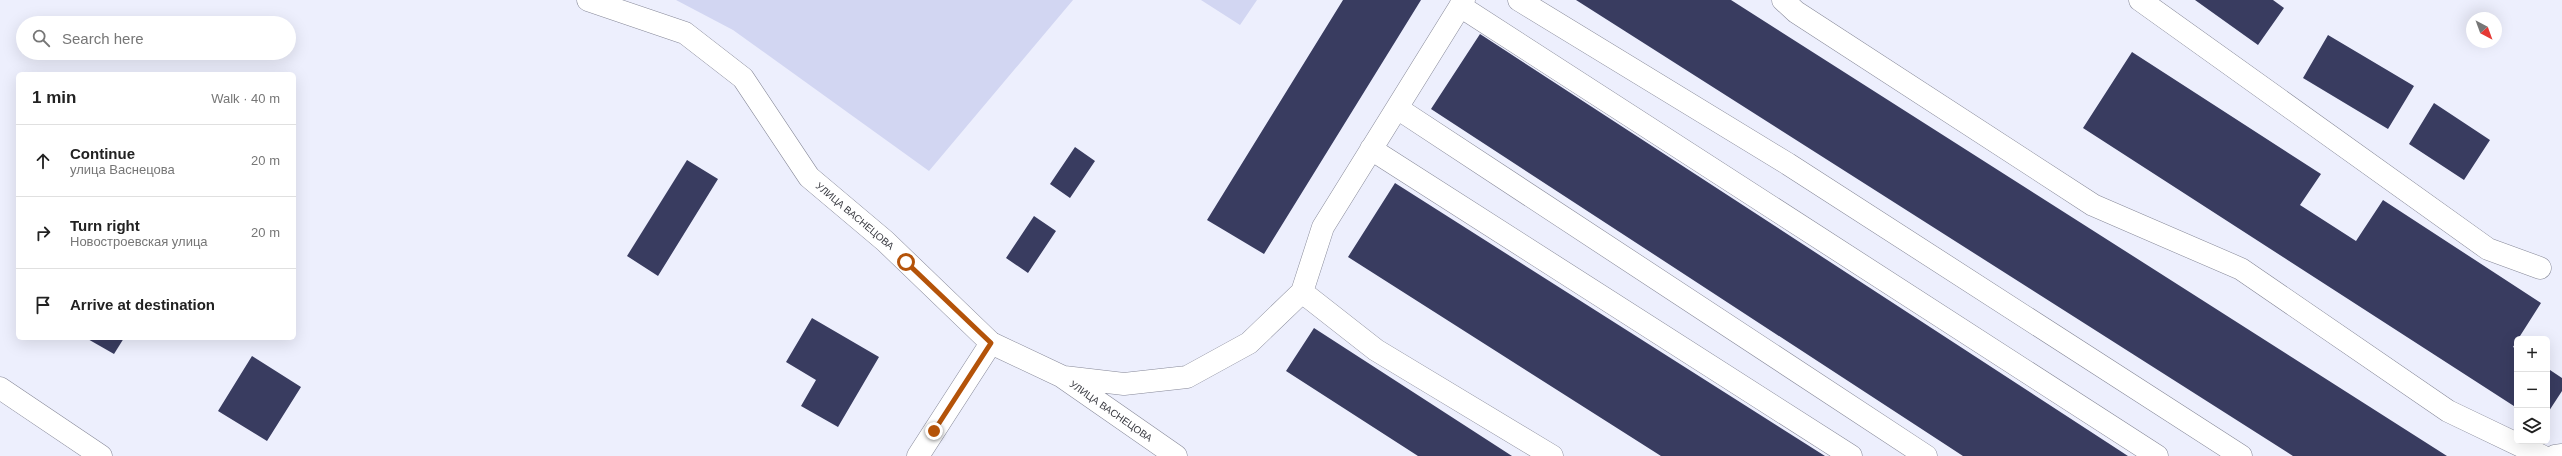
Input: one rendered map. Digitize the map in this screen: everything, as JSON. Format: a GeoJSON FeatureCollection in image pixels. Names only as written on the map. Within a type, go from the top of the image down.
{"type":"FeatureCollection","features":[{"type":"Feature","properties":{"kind":"street","name":"УЛИЦА ВАСНЕЦОВА"},"geometry":{"type":"LineString","coordinates":[[588,0],[686,33],[743,78],[809,177],[885,241],[991,343],[1060,376],[1176,456]]}},
{"type":"Feature","properties":{"kind":"street"},"geometry":{"type":"LineString","coordinates":[[1519,0],[1788,164],[2241,456]]}},
{"type":"Feature","properties":{"kind":"street"},"geometry":{"type":"LineString","coordinates":[[1783,0],[1796,12],[2093,205],[2241,269],[2448,411],[2542,456]]}},
{"type":"Feature","properties":{"kind":"street"},"geometry":{"type":"LineString","coordinates":[[2140,0],[2488,249],[2540,268]]}},
{"type":"Feature","properties":{"kind":"street"},"geometry":{"type":"LineString","coordinates":[[1060,376],[1124,384],[1187,377],[1249,343],[1302,292],[1323,227],[1462,3],[2157,456]]}},
{"type":"Feature","properties":{"kind":"street"},"geometry":{"type":"LineString","coordinates":[[1397,108],[1926,456]]}},
{"type":"Feature","properties":{"kind":"street"},"geometry":{"type":"LineString","coordinates":[[1371,149],[1851,456]]}},
{"type":"Feature","properties":{"kind":"street"},"geometry":{"type":"LineString","coordinates":[[1302,292],[1376,350],[1552,456]]}},
{"type":"Feature","properties":{"kind":"street"},"geometry":{"type":"LineString","coordinates":[[918,456],[991,343]]}},
{"type":"Feature","properties":{"kind":"street"},"geometry":{"type":"LineString","coordinates":[[0,388],[100,456]]}},
{"type":"Feature","properties":{"kind":"street"},"geometry":{"type":"LineString","coordinates":[[2555,456],[2562,455]]}},
{"type":"Feature","properties":{"kind":"shaded area"},"geometry":{"type":"Polygon","coordinates":[[[676,0],[1073,0],[929,171],[733,30],[676,0]]]}},
{"type":"Feature","properties":{"kind":"shaded area"},"geometry":{"type":"Polygon","coordinates":[[[1201,0],[1257,0],[1240,25],[1201,0]]]}},
{"type":"Feature","properties":{"kind":"building"},"geometry":{"type":"Polygon","coordinates":[[[1343,0],[1421,0],[1264,254],[1207,220],[1343,0]]]}},
{"type":"Feature","properties":{"kind":"building"},"geometry":{"type":"Polygon","coordinates":[[[1576,0],[1731,0],[2447,456],[2293,456],[1576,0]]]}},
{"type":"Feature","properties":{"kind":"building"},"geometry":{"type":"Polygon","coordinates":[[[2195,0],[2273,0],[2284,8],[2258,45],[2195,0]]]}},
{"type":"Feature","properties":{"kind":"building"},"geometry":{"type":"Polygon","coordinates":[[[1480,34],[2128,456],[1963,456],[1431,109],[1480,34]]]}},
{"type":"Feature","properties":{"kind":"building"},"geometry":{"type":"Polygon","coordinates":[[[2328,35],[2414,86],[2388,129],[2303,78],[2328,35]]]}},
{"type":"Feature","properties":{"kind":"building"},"geometry":{"type":"Polygon","coordinates":[[[2132,52],[2321,174],[2300,205],[2356,241],[2383,200],[2541,303],[2520,336],[2514,336],[2514,406],[2083,128],[2132,52]]]}},
{"type":"Feature","properties":{"kind":"building"},"geometry":{"type":"Polygon","coordinates":[[[2434,103],[2490,140],[2464,180],[2409,144],[2434,103]]]}},
{"type":"Feature","properties":{"kind":"building"},"geometry":{"type":"Polygon","coordinates":[[[1075,147],[1095,161],[1070,198],[1050,184],[1075,147]]]}},
{"type":"Feature","properties":{"kind":"building"},"geometry":{"type":"Polygon","coordinates":[[[687,160],[718,179],[658,276],[627,256],[687,160]]]}},
{"type":"Feature","properties":{"kind":"building"},"geometry":{"type":"Polygon","coordinates":[[[1395,183],[1825,456],[1661,456],[1348,257],[1395,183]]]}},
{"type":"Feature","properties":{"kind":"building"},"geometry":{"type":"Polygon","coordinates":[[[1034,216],[1056,231],[1028,273],[1006,258],[1034,216]]]}},
{"type":"Feature","properties":{"kind":"building"},"geometry":{"type":"Polygon","coordinates":[[[812,318],[879,357],[838,427],[801,406],[816,380],[786,362],[812,318]]]}},
{"type":"Feature","properties":{"kind":"building"},"geometry":{"type":"Polygon","coordinates":[[[1314,328],[1512,456],[1418,456],[1286,371],[1314,328]]]}},
{"type":"Feature","properties":{"kind":"building"},"geometry":{"type":"Polygon","coordinates":[[[90,340],[123,340],[114,354],[90,340]]]}},
{"type":"Feature","properties":{"kind":"building"},"geometry":{"type":"Polygon","coordinates":[[[252,356],[301,387],[267,441],[218,411],[252,356]]]}},
{"type":"Feature","properties":{"kind":"building"},"geometry":{"type":"Polygon","coordinates":[[[2550,370],[2562,378],[2562,391],[2550,409],[2550,370]]]}},
{"type":"Feature","properties":{"kind":"route"},"geometry":{"type":"LineString","coordinates":[[906,262],[991,343],[934,431]]}}]}
